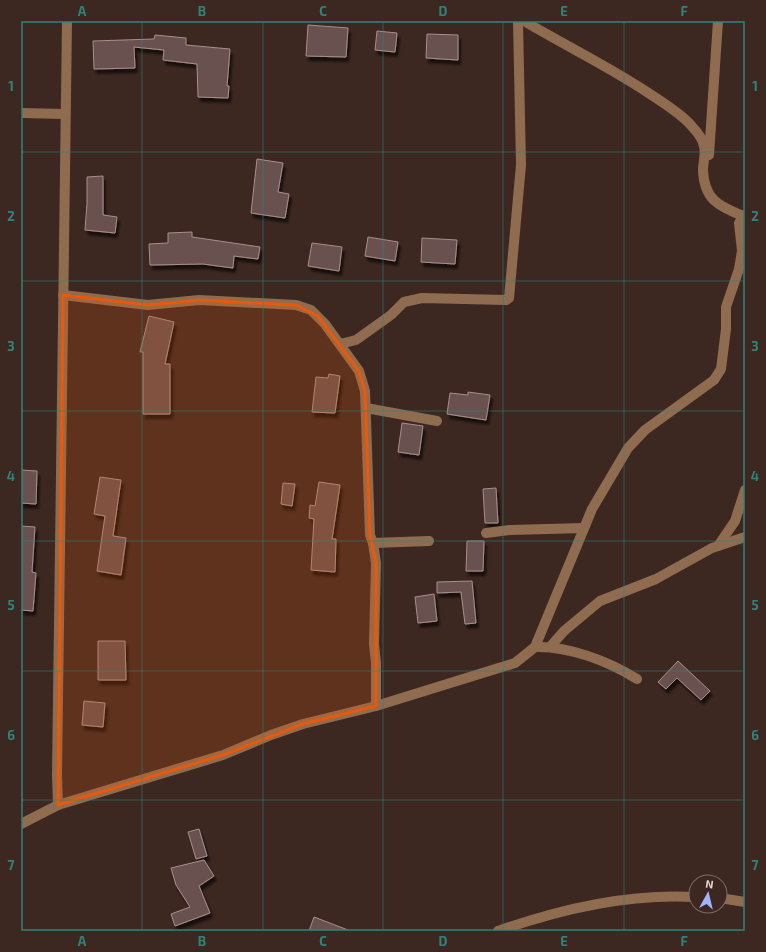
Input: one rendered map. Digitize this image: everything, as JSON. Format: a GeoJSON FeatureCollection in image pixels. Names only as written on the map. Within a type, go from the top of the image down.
{"type":"FeatureCollection","features":[{"type":"Feature","properties":{"kind":"street"},"geometry":{"type":"LineString","coordinates":[[58,806],[57,775],[67,21]]}},
{"type":"Feature","properties":{"kind":"street"},"geometry":{"type":"LineString","coordinates":[[340,344],[356,340],[391,315],[401,304],[409,300],[438,298],[506,300],[509,298],[508,291],[521,165],[518,21]]}},
{"type":"Feature","properties":{"kind":"street"},"geometry":{"type":"LineString","coordinates":[[21,824],[58,806],[223,755],[271,735],[303,724],[376,706],[515,664],[535,648],[592,509],[628,448],[645,430],[714,380],[721,369],[726,329],[726,307],[742,268],[742,251],[738,228],[744,216],[725,209],[714,202],[706,189],[703,169],[705,151],[703,143],[688,123],[671,108],[630,80],[524,21]]}},
{"type":"Feature","properties":{"kind":"street"},"geometry":{"type":"LineString","coordinates":[[706,189],[714,103],[719,21]]}},
{"type":"Feature","properties":{"kind":"street"},"geometry":{"type":"LineString","coordinates":[[21,113],[66,114]]}},
{"type":"Feature","properties":{"kind":"street"},"geometry":{"type":"LineString","coordinates":[[63,295],[148,305],[199,300],[296,305],[311,310],[318,316],[340,344],[359,371],[363,382],[366,408],[370,535],[373,542],[376,563],[374,644],[376,663],[376,706]]}},
{"type":"Feature","properties":{"kind":"street"},"geometry":{"type":"LineString","coordinates":[[366,408],[438,421]]}},
{"type":"Feature","properties":{"kind":"street"},"geometry":{"type":"LineString","coordinates":[[718,546],[735,521],[745,490]]}},
{"type":"Feature","properties":{"kind":"street"},"geometry":{"type":"LineString","coordinates":[[486,533],[510,530],[584,528]]}},
{"type":"Feature","properties":{"kind":"street"},"geometry":{"type":"LineString","coordinates":[[550,647],[564,631],[600,601],[656,579],[718,546],[745,537]]}},
{"type":"Feature","properties":{"kind":"street"},"geometry":{"type":"LineString","coordinates":[[373,542],[429,541]]}},
{"type":"Feature","properties":{"kind":"street"},"geometry":{"type":"LineString","coordinates":[[535,648],[550,647],[602,661],[637,679]]}},
{"type":"Feature","properties":{"kind":"street"},"geometry":{"type":"LineString","coordinates":[[498,931],[525,921],[586,907],[654,896],[688,897]]}},
{"type":"Feature","properties":{"kind":"street"},"geometry":{"type":"LineString","coordinates":[[728,899],[745,902]]}},
{"type":"Feature","properties":{"kind":"highlighted area"},"geometry":{"type":"Polygon","coordinates":[[[63,295],[148,305],[199,300],[296,305],[318,316],[359,371],[365,391],[370,535],[376,563],[376,706],[303,724],[223,755],[58,805],[63,295]]]}},
{"type":"Feature","properties":{"kind":"building"},"geometry":{"type":"Polygon","coordinates":[[[308,25],[348,28],[346,57],[306,56],[308,25]]]}},
{"type":"Feature","properties":{"kind":"building"},"geometry":{"type":"Polygon","coordinates":[[[377,31],[397,33],[395,52],[375,50],[377,31]]]}},
{"type":"Feature","properties":{"kind":"building"},"geometry":{"type":"Polygon","coordinates":[[[427,34],[458,35],[458,60],[426,58],[427,34]]]}},
{"type":"Feature","properties":{"kind":"building"},"geometry":{"type":"Polygon","coordinates":[[[155,35],[186,38],[186,45],[230,49],[227,86],[229,86],[228,98],[198,97],[197,64],[163,60],[164,50],[134,47],[135,68],[94,69],[93,41],[154,39],[155,35]]]}},
{"type":"Feature","properties":{"kind":"building"},"geometry":{"type":"Polygon","coordinates":[[[257,159],[283,163],[278,192],[289,194],[285,218],[251,213],[257,159]]]}},
{"type":"Feature","properties":{"kind":"building"},"geometry":{"type":"Polygon","coordinates":[[[103,176],[103,215],[117,217],[115,233],[85,230],[87,177],[103,176]]]}},
{"type":"Feature","properties":{"kind":"building"},"geometry":{"type":"Polygon","coordinates":[[[192,232],[192,237],[260,247],[258,259],[234,256],[233,268],[203,264],[150,265],[149,244],[168,243],[168,233],[192,232]]]}},
{"type":"Feature","properties":{"kind":"building"},"geometry":{"type":"Polygon","coordinates":[[[368,237],[398,242],[395,261],[365,256],[368,237]]]}},
{"type":"Feature","properties":{"kind":"building"},"geometry":{"type":"Polygon","coordinates":[[[422,238],[457,240],[455,264],[421,262],[422,238]]]}},
{"type":"Feature","properties":{"kind":"building"},"geometry":{"type":"Polygon","coordinates":[[[312,243],[342,247],[339,271],[308,266],[312,243]]]}},
{"type":"Feature","properties":{"kind":"building"},"geometry":{"type":"Polygon","coordinates":[[[149,316],[174,322],[165,364],[170,364],[170,414],[143,414],[143,352],[140,352],[149,316]]]}},
{"type":"Feature","properties":{"kind":"building"},"geometry":{"type":"Polygon","coordinates":[[[329,374],[340,376],[335,413],[312,412],[316,377],[328,378],[329,374]]]}},
{"type":"Feature","properties":{"kind":"building"},"geometry":{"type":"Polygon","coordinates":[[[468,392],[490,395],[486,420],[447,414],[450,393],[468,395],[468,392]]]}},
{"type":"Feature","properties":{"kind":"building"},"geometry":{"type":"Polygon","coordinates":[[[402,423],[423,426],[419,455],[398,452],[402,423]]]}},
{"type":"Feature","properties":{"kind":"building"},"geometry":{"type":"Polygon","coordinates":[[[21,470],[37,471],[36,504],[21,503],[21,470]]]}},
{"type":"Feature","properties":{"kind":"building"},"geometry":{"type":"Polygon","coordinates":[[[100,477],[121,480],[113,536],[126,538],[121,575],[97,571],[105,516],[94,514],[100,477]]]}},
{"type":"Feature","properties":{"kind":"building"},"geometry":{"type":"Polygon","coordinates":[[[319,482],[340,485],[332,539],[336,539],[335,572],[311,570],[314,519],[309,518],[310,505],[315,506],[319,482]]]}},
{"type":"Feature","properties":{"kind":"building"},"geometry":{"type":"Polygon","coordinates":[[[283,483],[295,484],[292,506],[281,504],[283,483]]]}},
{"type":"Feature","properties":{"kind":"building"},"geometry":{"type":"Polygon","coordinates":[[[496,488],[498,523],[485,523],[483,489],[496,488]]]}},
{"type":"Feature","properties":{"kind":"building"},"geometry":{"type":"Polygon","coordinates":[[[21,526],[35,527],[32,572],[36,573],[33,611],[21,610],[21,526]]]}},
{"type":"Feature","properties":{"kind":"building"},"geometry":{"type":"Polygon","coordinates":[[[467,541],[484,541],[483,571],[466,571],[467,541]]]}},
{"type":"Feature","properties":{"kind":"building"},"geometry":{"type":"Polygon","coordinates":[[[472,581],[476,623],[465,624],[461,592],[437,593],[437,582],[472,581]]]}},
{"type":"Feature","properties":{"kind":"building"},"geometry":{"type":"Polygon","coordinates":[[[434,594],[437,621],[418,623],[415,597],[434,594]]]}},
{"type":"Feature","properties":{"kind":"building"},"geometry":{"type":"Polygon","coordinates":[[[98,641],[125,641],[126,680],[98,680],[98,641]]]}},
{"type":"Feature","properties":{"kind":"building"},"geometry":{"type":"Polygon","coordinates":[[[678,661],[710,691],[701,700],[677,678],[666,689],[658,682],[678,661]]]}},
{"type":"Feature","properties":{"kind":"building"},"geometry":{"type":"Polygon","coordinates":[[[84,701],[105,703],[103,727],[82,725],[84,701]]]}},
{"type":"Feature","properties":{"kind":"building"},"geometry":{"type":"Polygon","coordinates":[[[199,829],[207,856],[196,859],[188,832],[199,829]]]}},
{"type":"Feature","properties":{"kind":"building"},"geometry":{"type":"Polygon","coordinates":[[[204,860],[214,876],[199,886],[210,913],[175,926],[171,914],[190,907],[176,885],[171,868],[204,860]]]}},
{"type":"Feature","properties":{"kind":"building"},"geometry":{"type":"Polygon","coordinates":[[[314,917],[348,930],[348,931],[309,931],[314,917]]]}}]}
